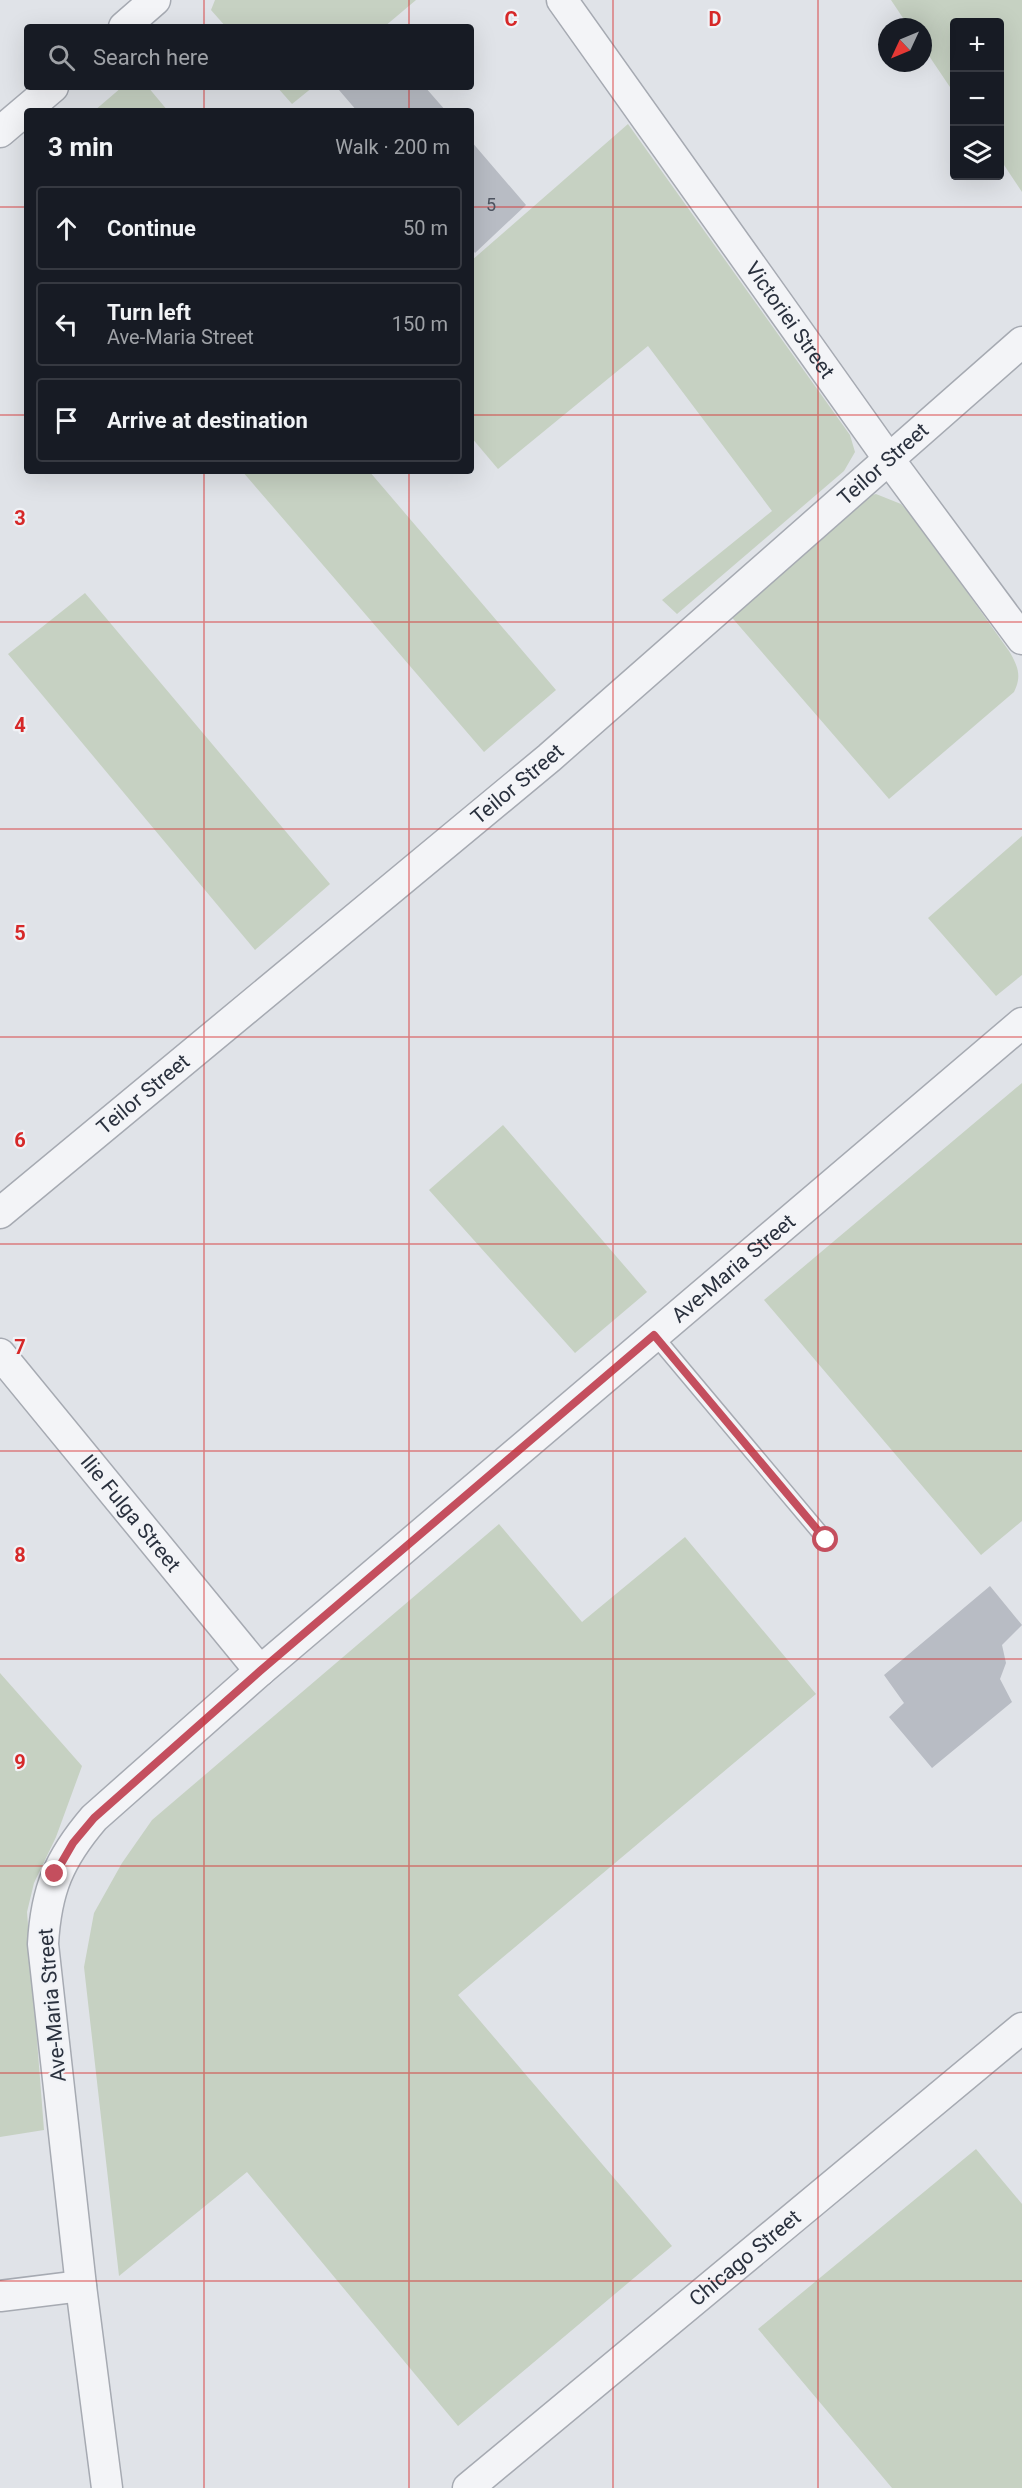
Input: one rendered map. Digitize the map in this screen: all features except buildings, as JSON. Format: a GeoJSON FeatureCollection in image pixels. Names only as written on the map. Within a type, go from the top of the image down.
{"type":"FeatureCollection","features":[{"type":"Feature","properties":{"kind":"street"},"geometry":{"type":"LineString","coordinates":[[127,24],[155,0]]}},
{"type":"Feature","properties":{"kind":"street","name":"Victoriei Street"},"geometry":{"type":"LineString","coordinates":[[562,0],[888,458],[1022,639]]}},
{"type":"Feature","properties":{"kind":"street"},"geometry":{"type":"LineString","coordinates":[[28,108],[49,90]]}},
{"type":"Feature","properties":{"kind":"street"},"geometry":{"type":"LineString","coordinates":[[0,132],[24,112]]}},
{"type":"Feature","properties":{"kind":"street","name":"Teilor Street"},"geometry":{"type":"LineString","coordinates":[[0,1213],[540,766],[1022,342]]}},
{"type":"Feature","properties":{"kind":"street","name":"Ave-Maria Street"},"geometry":{"type":"LineString","coordinates":[[107,2488],[81,2286],[43,1944],[45,1912],[55,1874],[73,1843],[94,1818],[260,1671],[1022,1023]]}},
{"type":"Feature","properties":{"kind":"street","name":"Ilie Fulga Street"},"geometry":{"type":"LineString","coordinates":[[0,1354],[260,1671]]}},
{"type":"Feature","properties":{"kind":"street","name":"Chicago Street"},"geometry":{"type":"LineString","coordinates":[[468,2488],[1022,2028]]}},
{"type":"Feature","properties":{"kind":"street"},"geometry":{"type":"LineString","coordinates":[[0,2296],[81,2286]]}},
{"type":"Feature","properties":{"kind":"lane"},"geometry":{"type":"LineString","coordinates":[[654,1335],[826,1540]]}},
{"type":"Feature","properties":{"kind":"green space"},"geometry":{"type":"Polygon","coordinates":[[[215,0],[416,0],[388,24],[223,24],[211,10],[215,0]]]}},
{"type":"Feature","properties":{"kind":"green space"},"geometry":{"type":"Polygon","coordinates":[[[891,0],[1022,0],[1022,192],[1004,165],[1004,18],[950,18],[950,87],[932,60],[932,18],[903,18],[891,0]]]}},
{"type":"Feature","properties":{"kind":"green space"},"geometry":{"type":"Polygon","coordinates":[[[118,90],[150,90],[166,108],[98,108],[118,90]]]}},
{"type":"Feature","properties":{"kind":"green space"},"geometry":{"type":"Polygon","coordinates":[[[280,90],[309,90],[292,104],[280,90]]]}},
{"type":"Feature","properties":{"kind":"green space"},"geometry":{"type":"Polygon","coordinates":[[[628,124],[850,435],[855,452],[844,471],[677,614],[662,600],[772,511],[648,346],[498,469],[474,441],[474,258],[628,124]]]}},
{"type":"Feature","properties":{"kind":"green space"},"geometry":{"type":"Polygon","coordinates":[[[245,474],[372,474],[556,690],[484,752],[245,474]]]}},
{"type":"Feature","properties":{"kind":"green space"},"geometry":{"type":"Polygon","coordinates":[[[876,494],[901,504],[918,523],[1009,651],[1017,666],[1018,676],[1014,692],[889,799],[728,613],[863,497],[876,494]]]}},
{"type":"Feature","properties":{"kind":"green space"},"geometry":{"type":"Polygon","coordinates":[[[85,593],[330,884],[255,950],[8,654],[85,593]]]}},
{"type":"Feature","properties":{"kind":"green space"},"geometry":{"type":"Polygon","coordinates":[[[1022,836],[1022,975],[996,996],[928,918],[1022,836]]]}},
{"type":"Feature","properties":{"kind":"green space"},"geometry":{"type":"Polygon","coordinates":[[[1022,1083],[1022,1521],[981,1555],[764,1300],[1022,1083]]]}},
{"type":"Feature","properties":{"kind":"green space"},"geometry":{"type":"Polygon","coordinates":[[[503,1125],[647,1292],[575,1353],[429,1190],[503,1125]]]}},
{"type":"Feature","properties":{"kind":"green space"},"geometry":{"type":"Polygon","coordinates":[[[499,1524],[582,1622],[685,1537],[816,1694],[458,1995],[672,2246],[458,2426],[247,2172],[119,2276],[84,1967],[94,1913],[122,1863],[152,1820],[499,1524]]]}},
{"type":"Feature","properties":{"kind":"green space"},"geometry":{"type":"Polygon","coordinates":[[[0,1673],[82,1766],[56,1837],[34,1883],[27,1912],[44,2130],[0,2137],[0,1673]]]}},
{"type":"Feature","properties":{"kind":"green space"},"geometry":{"type":"Polygon","coordinates":[[[976,2149],[1022,2204],[1022,2488],[892,2488],[758,2329],[976,2149]]]}},
{"type":"Feature","properties":{"kind":"route"},"geometry":{"type":"LineString","coordinates":[[55,1874],[73,1843],[94,1818],[260,1671],[654,1335],[826,1540]]}}]}
